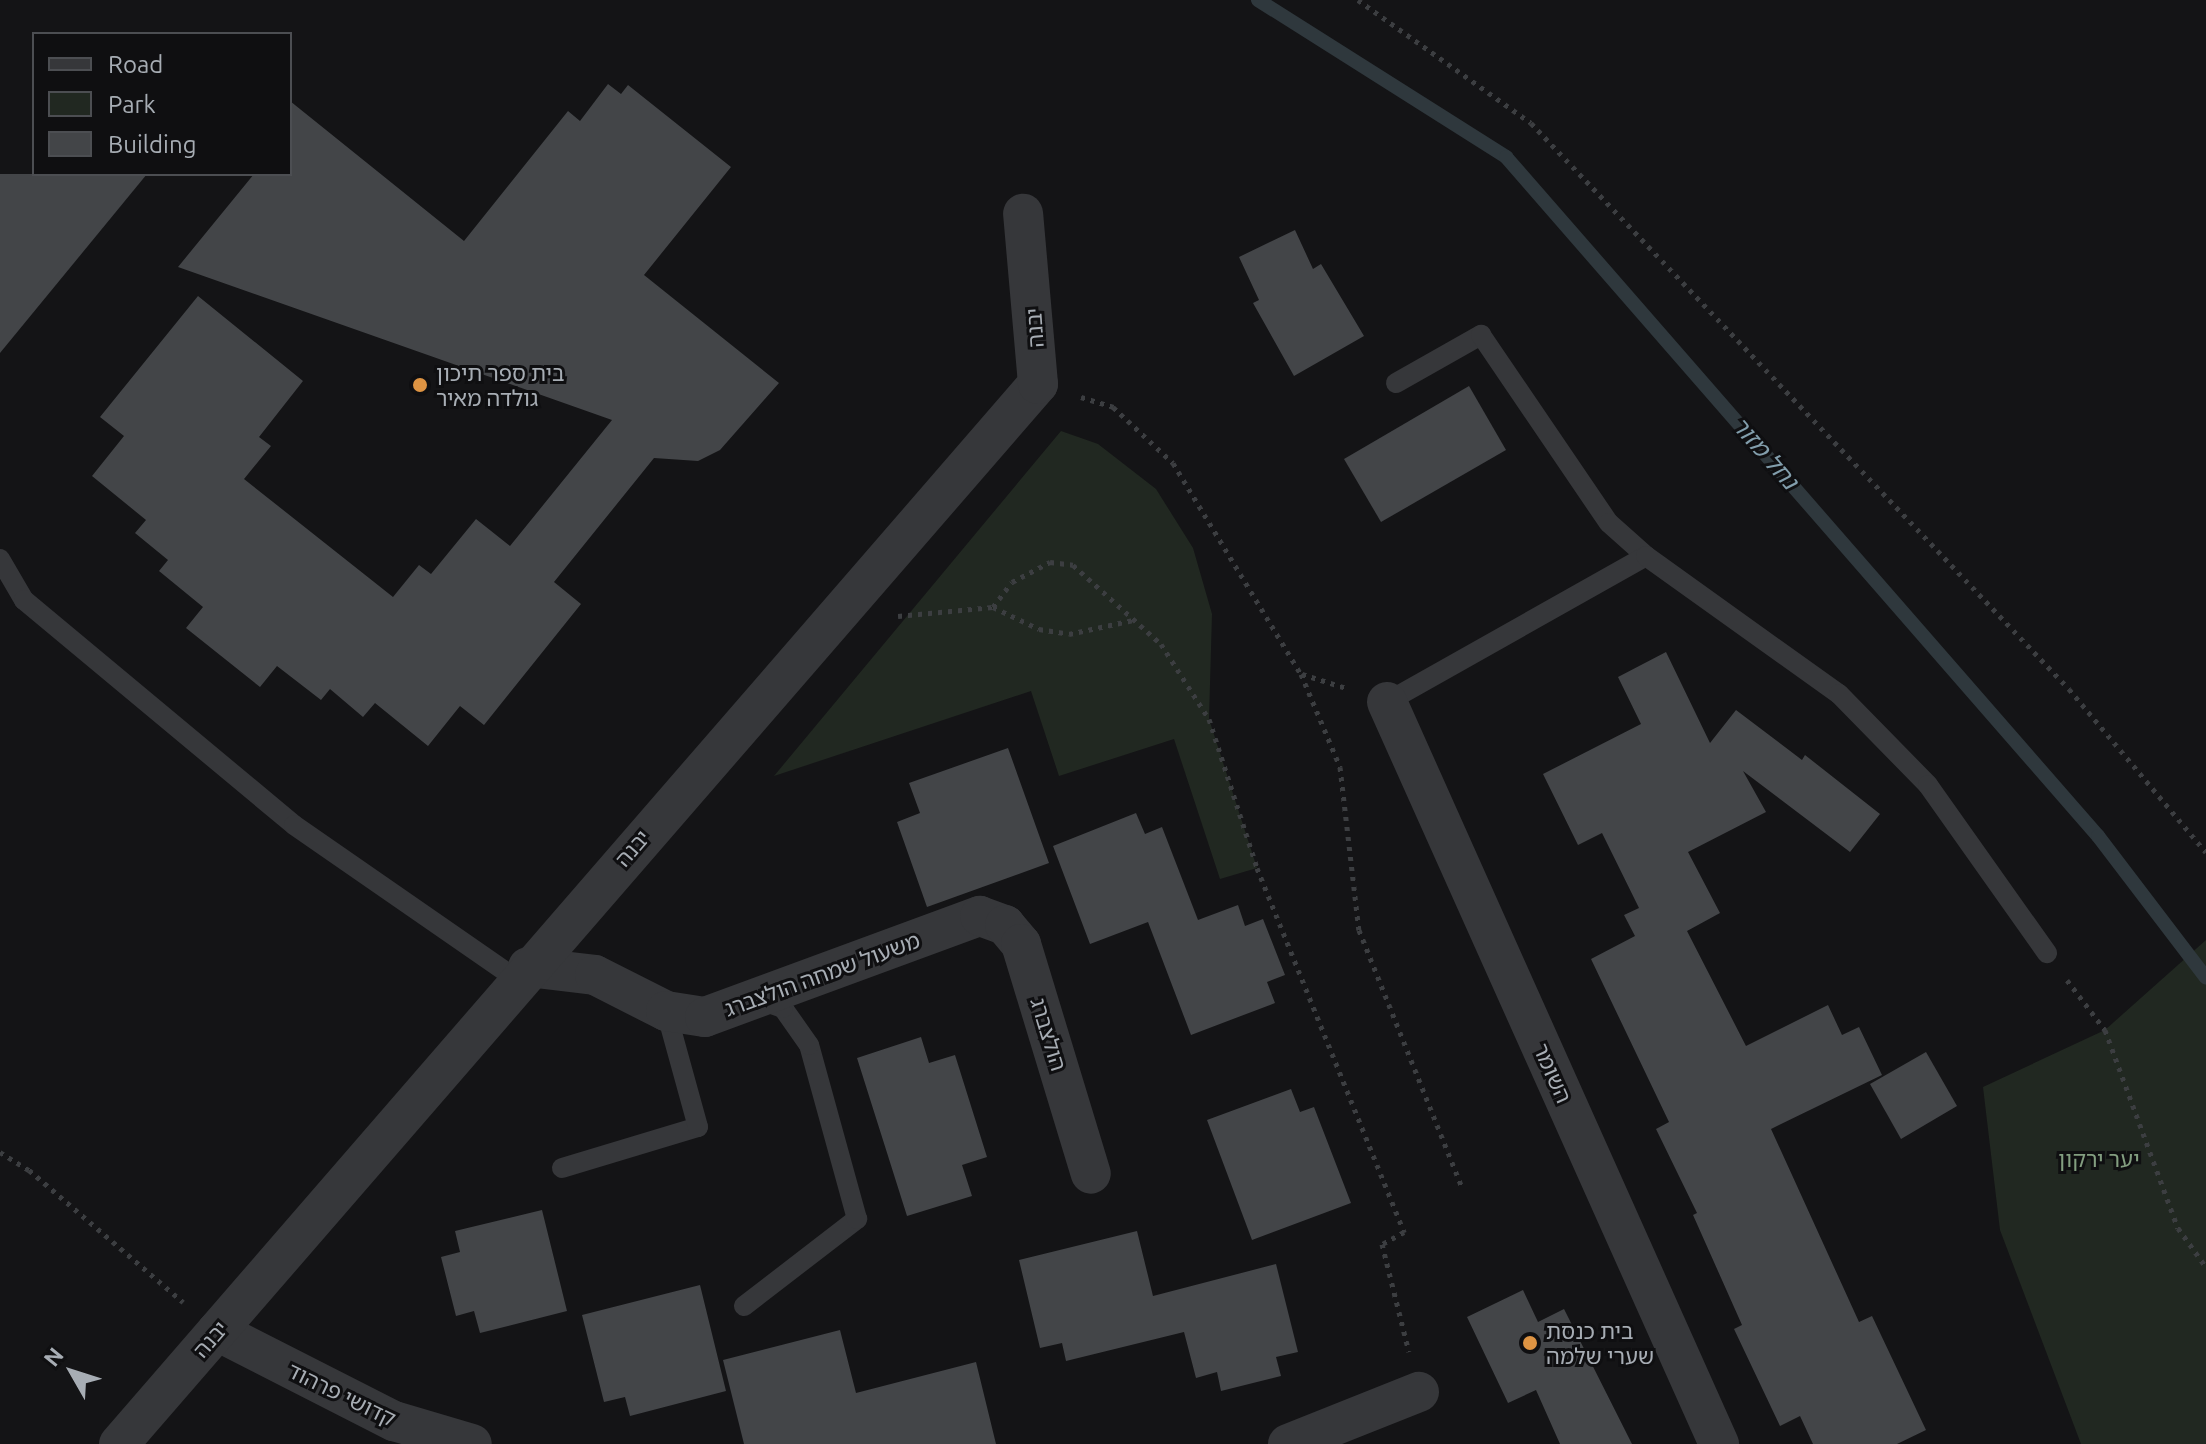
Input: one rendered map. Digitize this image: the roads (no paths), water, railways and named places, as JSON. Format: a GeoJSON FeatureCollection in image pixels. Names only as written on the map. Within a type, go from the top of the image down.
{"type":"FeatureCollection","features":[{"type":"Feature","properties":{"kind":"street","name":"יבנה"},"geometry":{"type":"LineString","coordinates":[[119,1444],[523,973],[1038,384],[1023,214]]}},
{"type":"Feature","properties":{"kind":"street","name":"השומר"},"geometry":{"type":"LineString","coordinates":[[1387,702],[1719,1444]]}},
{"type":"Feature","properties":{"kind":"street","name":"משעול שמחה הולצברג"},"geometry":{"type":"LineString","coordinates":[[523,973],[595,975],[666,1011],[705,1017],[980,916]]}},
{"type":"Feature","properties":{"kind":"street","name":"הולצברג"},"geometry":{"type":"LineString","coordinates":[[980,916],[1005,925],[1021,944],[1091,1174]]}},
{"type":"Feature","properties":{"kind":"street","name":"קדושי פרהוד"},"geometry":{"type":"LineString","coordinates":[[217,1331],[394,1421],[472,1444]]}},
{"type":"Feature","properties":{"kind":"street"},"geometry":{"type":"LineString","coordinates":[[1288,1444],[1419,1392]]}},
{"type":"Feature","properties":{"kind":"lane"},"geometry":{"type":"LineString","coordinates":[[1396,383],[1481,335],[1609,523],[1646,556],[1839,694],[1928,785],[2047,953]]}},
{"type":"Feature","properties":{"kind":"lane"},"geometry":{"type":"LineString","coordinates":[[1387,702],[1646,556]]}},
{"type":"Feature","properties":{"kind":"lane"},"geometry":{"type":"LineString","coordinates":[[0,559],[24,600],[294,825],[523,973]]}},
{"type":"Feature","properties":{"kind":"lane"},"geometry":{"type":"LineString","coordinates":[[744,1306],[857,1219],[809,1045],[799,1023],[783,1008],[755,998]]}},
{"type":"Feature","properties":{"kind":"lane"},"geometry":{"type":"LineString","coordinates":[[562,1168],[698,1127],[666,1011]]}},
{"type":"Feature","properties":{"kind":"waterway","name":"נחל מזור"},"geometry":{"type":"LineString","coordinates":[[1258,0],[1506,157],[2098,836],[2206,978]]}},
{"type":"Feature","properties":{"kind":"place","name":"בית ספר תיכון גולדה מאיר"},"geometry":{"type":"Point","coordinates":[420,385]}},
{"type":"Feature","properties":{"kind":"place","name":"בית כנסת שערי שלמה"},"geometry":{"type":"Point","coordinates":[1530,1343]}},
{"type":"Feature","properties":{"kind":"park label","name":"יער ירקון"},"geometry":{"type":"Point","coordinates":[2099,1159]}}]}
